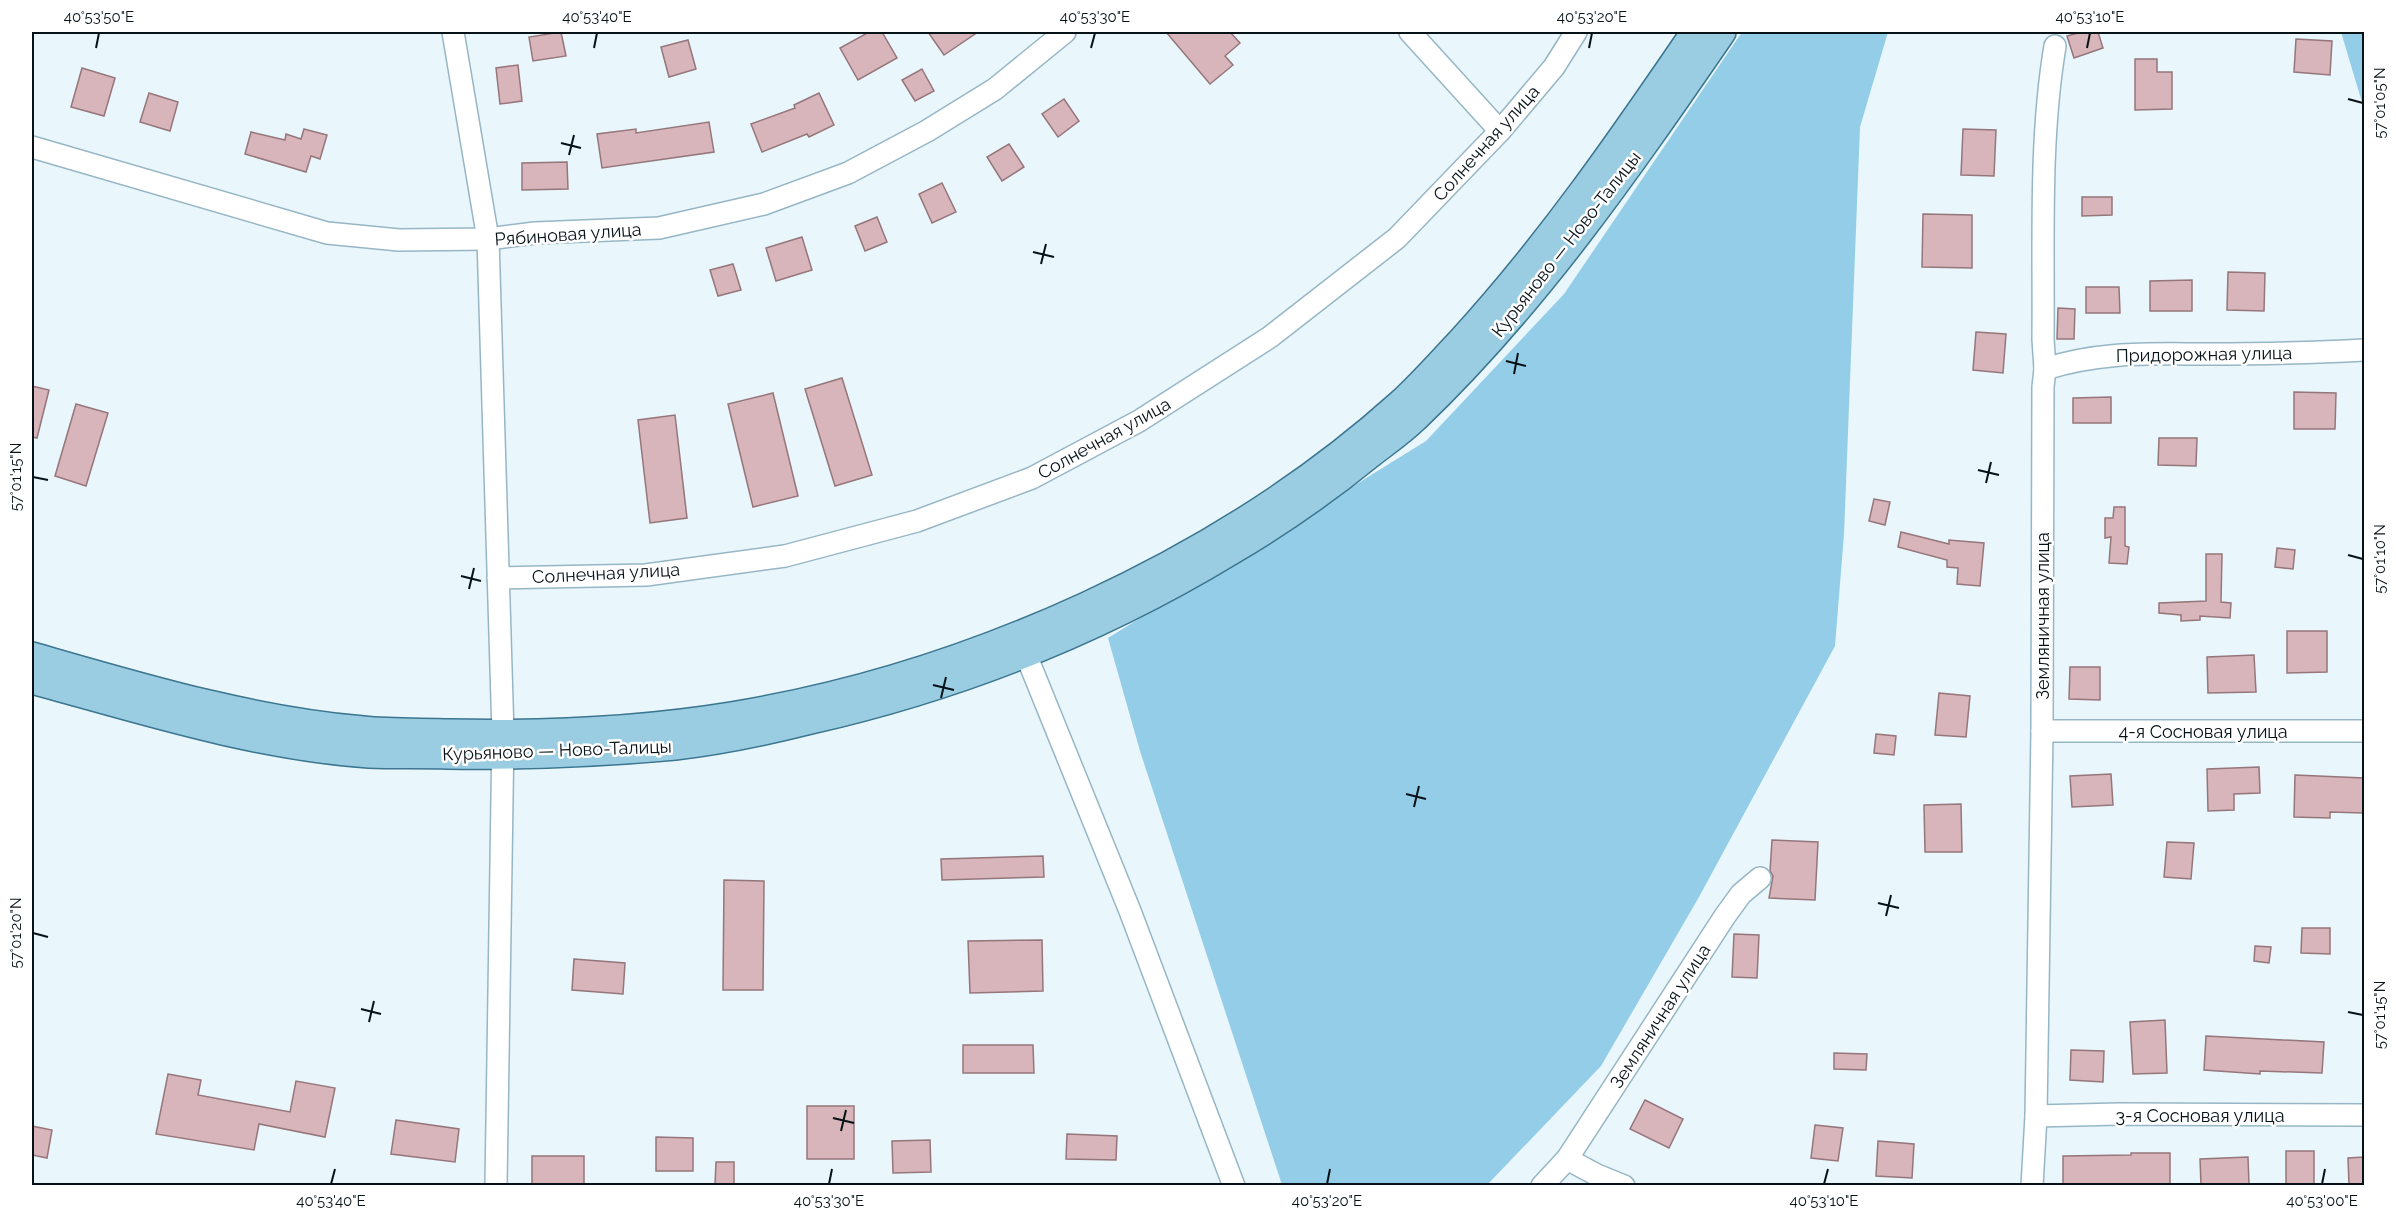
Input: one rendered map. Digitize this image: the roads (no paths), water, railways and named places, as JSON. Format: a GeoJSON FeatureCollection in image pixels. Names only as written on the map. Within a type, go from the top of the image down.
{"type":"FeatureCollection","features":[{"type":"Feature","properties":{"kind":"main road","name":"Курьяново — Ново-Талицы"},"geometry":{"type":"LineString","coordinates":[[1022,645],[1264,509],[1318,470],[1401,403],[1497,303],[1555,231],[1611,155],[1695,32]]}},
{"type":"Feature","properties":{"kind":"main road","name":"Курьяново — Ново-Талицы"},"geometry":{"type":"LineString","coordinates":[[32,680],[176,720],[268,740],[367,753],[503,745],[570,732],[678,723],[782,706],[1022,645],[1128,609],[1277,524],[1330,487],[1413,420],[1517,311],[1629,166],[1722,32]]}},
{"type":"Feature","properties":{"kind":"main road","name":"Курьяново — Ново-Талицы"},"geometry":{"type":"LineString","coordinates":[[32,656],[178,697],[273,719],[503,745]]}},
{"type":"Feature","properties":{"kind":"street"},"geometry":{"type":"LineString","coordinates":[[453,32],[488,239],[503,745],[496,1185]]}},
{"type":"Feature","properties":{"kind":"street","name":"Рябиновая улица"},"geometry":{"type":"LineString","coordinates":[[32,147],[327,233],[399,240],[488,239],[535,233],[659,228],[764,204],[848,173],[927,131],[995,89],[1065,32]]}},
{"type":"Feature","properties":{"kind":"street"},"geometry":{"type":"LineString","coordinates":[[1410,32],[1500,131]]}},
{"type":"Feature","properties":{"kind":"street","name":"Солнечная улица"},"geometry":{"type":"LineString","coordinates":[[498,578],[646,575],[785,556],[917,521],[1032,478],[1139,421],[1270,337],[1397,238],[1500,131],[1554,67],[1576,32]]}},
{"type":"Feature","properties":{"kind":"street","name":"Земляничная улица"},"geometry":{"type":"LineString","coordinates":[[2032,1185],[2036,1116],[2042,731],[2046,145],[2048,90],[2055,46]]}},
{"type":"Feature","properties":{"kind":"street","name":"Придорожная улица"},"geometry":{"type":"LineString","coordinates":[[2045,369],[2072,360],[2110,354],[2364,351]]}},
{"type":"Feature","properties":{"kind":"street"},"geometry":{"type":"LineString","coordinates":[[1022,645],[1130,911],[1234,1185]]}},
{"type":"Feature","properties":{"kind":"street","name":"4-я Сосновая улица"},"geometry":{"type":"LineString","coordinates":[[2042,731],[2364,731]]}},
{"type":"Feature","properties":{"kind":"street","name":"Земляничная улица"},"geometry":{"type":"LineString","coordinates":[[1542,1185],[1567,1159],[1725,916],[1741,894],[1760,878]]}},
{"type":"Feature","properties":{"kind":"street","name":"3-я Сосновая улица"},"geometry":{"type":"LineString","coordinates":[[2036,1116],[2119,1114],[2364,1116]]}},
{"type":"Feature","properties":{"kind":"street"},"geometry":{"type":"LineString","coordinates":[[1567,1159],[1624,1185]]}}]}
